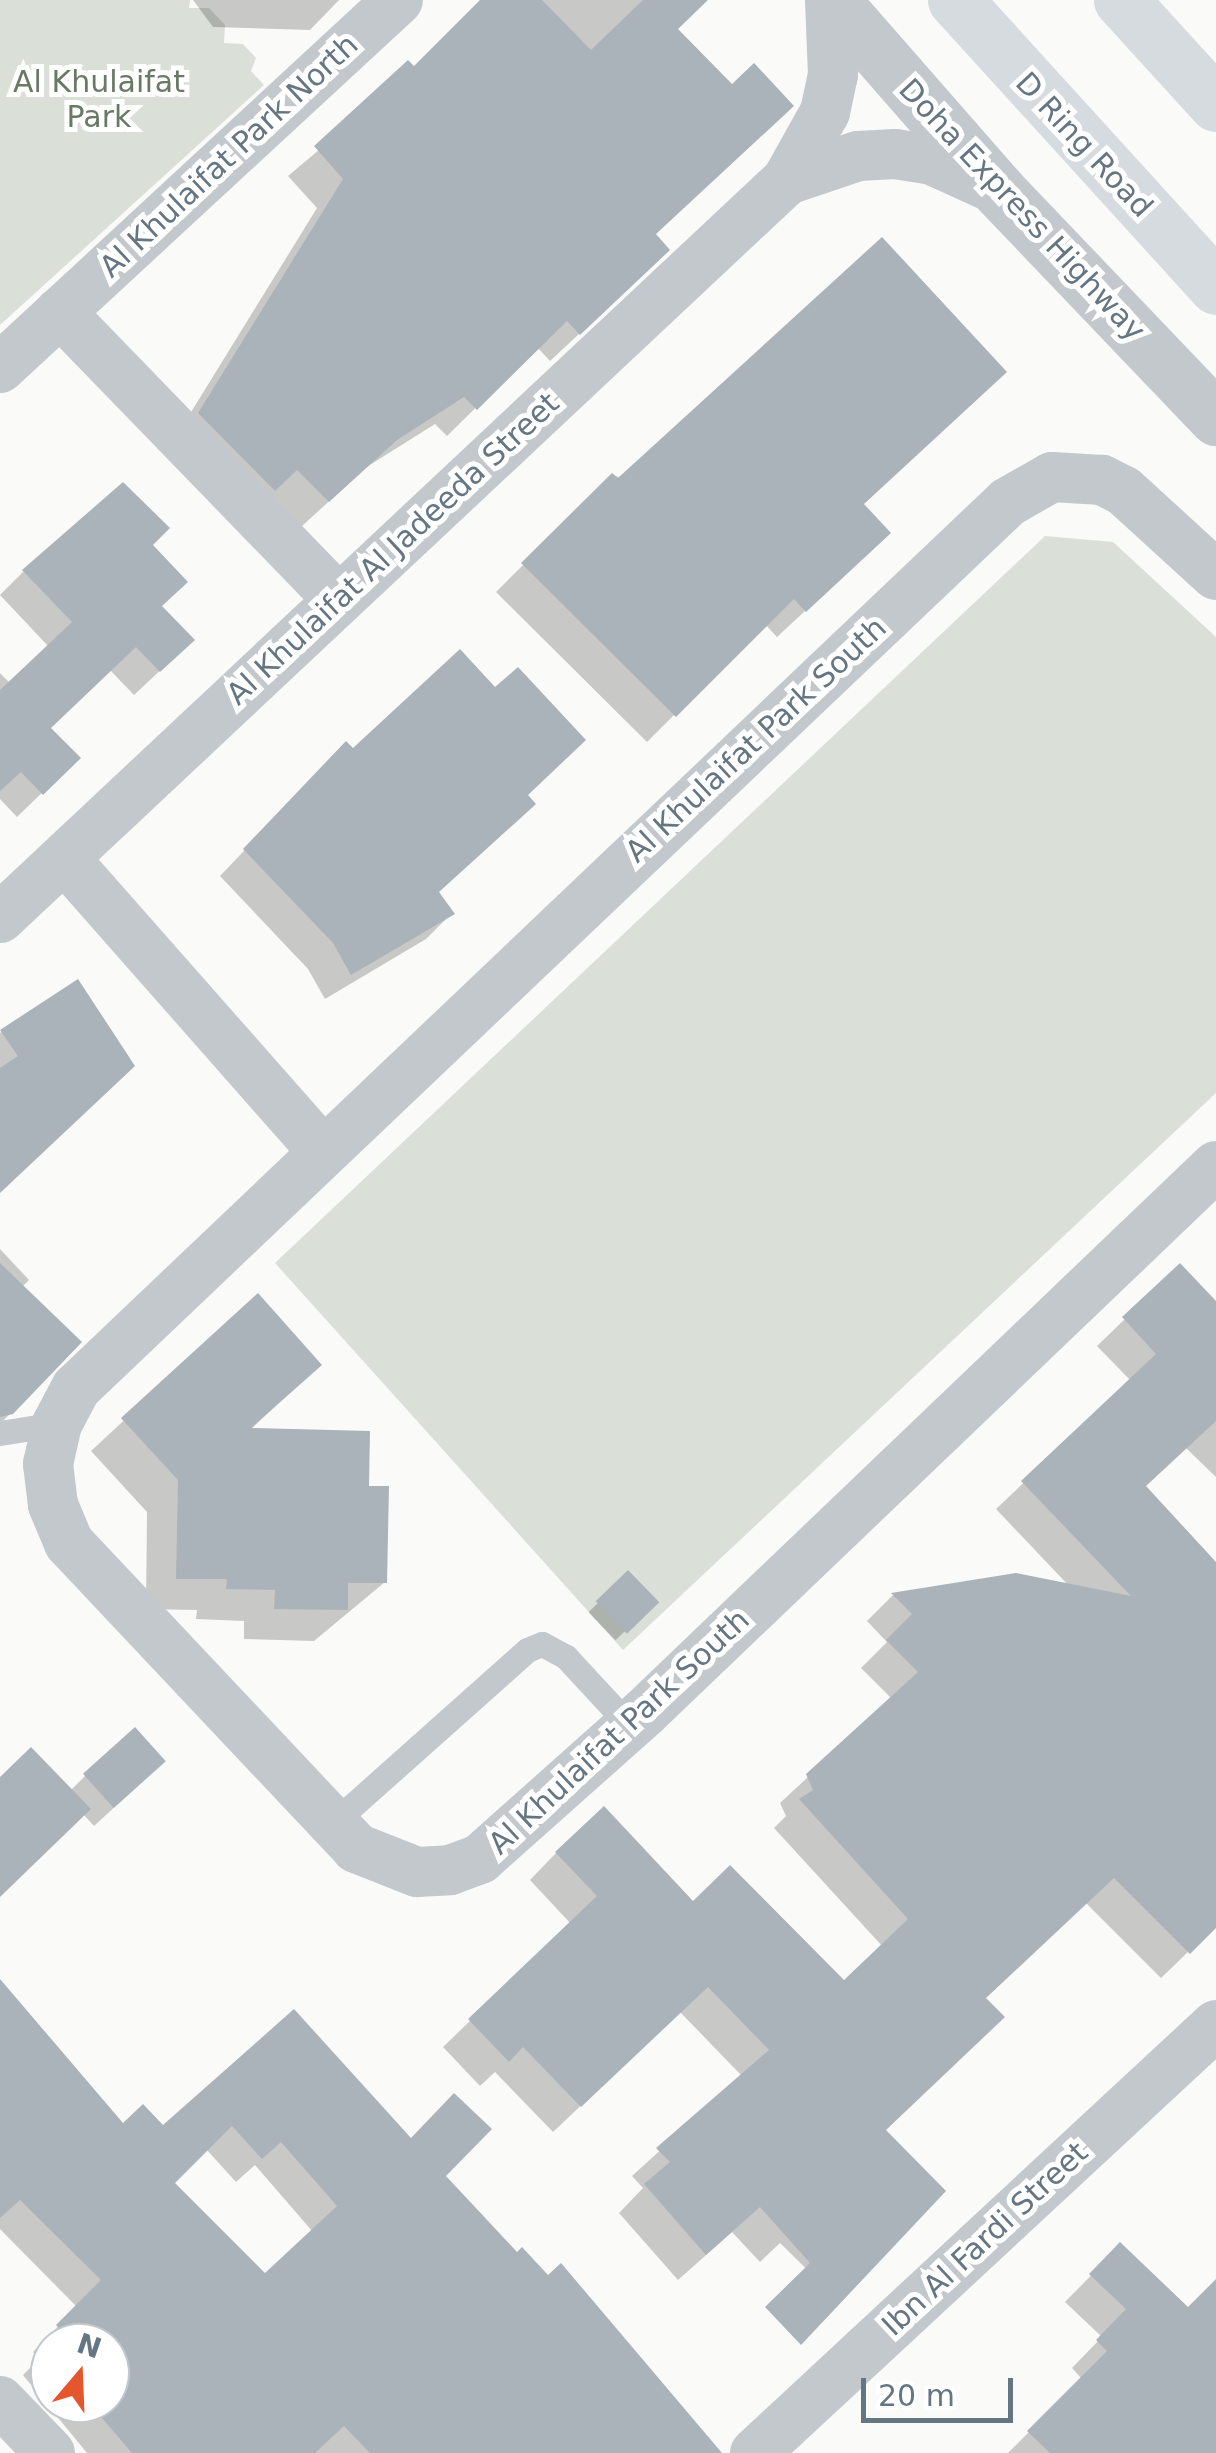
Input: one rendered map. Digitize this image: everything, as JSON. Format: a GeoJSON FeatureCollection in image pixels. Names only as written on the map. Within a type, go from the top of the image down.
{"type":"FeatureCollection","features":[{"type":"Feature","properties":{"kind":"main road","name":"D Ring Road"},"geometry":{"type":"LineString","coordinates":[[956,0],[1216,287]]}},
{"type":"Feature","properties":{"kind":"main road"},"geometry":{"type":"LineString","coordinates":[[1121,0],[1216,104]]}},
{"type":"Feature","properties":{"kind":"street","name":"Al Khulaifat Park North"},"geometry":{"type":"LineString","coordinates":[[0,368],[398,0]]}},
{"type":"Feature","properties":{"kind":"street","name":"Al Khulaifat Al Jadeeda Street"},"geometry":{"type":"LineString","coordinates":[[0,918],[787,180],[809,148],[829,93],[835,36],[831,0]]}},
{"type":"Feature","properties":{"kind":"street","name":"Doha Express Highway"},"geometry":{"type":"LineString","coordinates":[[831,0],[1000,192],[1216,418]]}},
{"type":"Feature","properties":{"kind":"street","name":"Al Khulaifat Al Jadeeda Street"},"geometry":{"type":"LineString","coordinates":[[787,180],[858,156],[895,154],[932,160],[1000,192]]}},
{"type":"Feature","properties":{"kind":"street"},"geometry":{"type":"LineString","coordinates":[[60,312],[338,599]]}},
{"type":"Feature","properties":{"kind":"street","name":"Al Khulaifat Park South"},"geometry":{"type":"LineString","coordinates":[[1216,576],[1124,491],[1102,480],[1052,477],[1028,487],[322,1151],[76,1388],[57,1424],[48,1464],[53,1505],[70,1543],[356,1848],[384,1864],[416,1872],[450,1870],[480,1859],[630,1726],[1216,1166]]}},
{"type":"Feature","properties":{"kind":"street"},"geometry":{"type":"LineString","coordinates":[[66,859],[322,1151]]}},
{"type":"Feature","properties":{"kind":"street","name":"Ibn Al Fardi Street"},"geometry":{"type":"LineString","coordinates":[[755,2453],[1216,2025]]}},
{"type":"Feature","properties":{"kind":"street"},"geometry":{"type":"LineString","coordinates":[[0,2401],[50,2453]]}},
{"type":"Feature","properties":{"kind":"lane"},"geometry":{"type":"LineString","coordinates":[[0,1432],[57,1424]]}},
{"type":"Feature","properties":{"kind":"lane"},"geometry":{"type":"LineString","coordinates":[[333,1823],[527,1650],[542,1644],[566,1657],[630,1726]]}},
{"type":"Feature","properties":{"kind":"green space","name":"Al Khulaifat Park"},"geometry":{"type":"Polygon","coordinates":[[[0,0],[190,0],[189,8],[209,8],[225,25],[224,43],[243,44],[256,58],[251,71],[264,85],[0,325],[0,0]]]}},
{"type":"Feature","properties":{"kind":"green space"},"geometry":{"type":"Polygon","coordinates":[[[1045,536],[1113,542],[1216,637],[1216,1093],[623,1650],[275,1263],[1045,536]]]}},
{"type":"Feature","properties":{"kind":"building"},"geometry":{"type":"Polygon","coordinates":[[[480,0],[542,0],[591,50],[643,0],[708,0],[678,29],[732,84],[754,63],[794,106],[656,234],[670,250],[580,335],[567,321],[477,410],[464,397],[397,440],[329,502],[297,470],[275,491],[198,413],[343,179],[314,146],[408,60],[414,66],[480,0]]]}},
{"type":"Feature","properties":{"kind":"building"},"geometry":{"type":"Polygon","coordinates":[[[882,237],[1007,372],[864,504],[891,533],[806,612],[794,599],[676,717],[521,563],[612,473],[618,478],[882,237]]]}},
{"type":"Feature","properties":{"kind":"building"},"geometry":{"type":"Polygon","coordinates":[[[123,482],[170,528],[153,545],[188,582],[162,606],[195,640],[160,672],[136,647],[51,728],[81,758],[43,795],[21,772],[0,791],[0,690],[72,622],[22,570],[123,482]]]}},
{"type":"Feature","properties":{"kind":"building"},"geometry":{"type":"Polygon","coordinates":[[[460,649],[495,687],[518,667],[586,740],[528,795],[536,804],[439,892],[455,914],[351,975],[333,943],[243,849],[346,741],[353,748],[460,649]]]}},
{"type":"Feature","properties":{"kind":"building"},"geometry":{"type":"Polygon","coordinates":[[[78,979],[135,1066],[0,1193],[0,1068],[18,1056],[0,1030],[78,979]]]}},
{"type":"Feature","properties":{"kind":"building"},"geometry":{"type":"Polygon","coordinates":[[[0,1263],[82,1342],[13,1414],[0,1417],[0,1263]]]}},
{"type":"Feature","properties":{"kind":"building"},"geometry":{"type":"Polygon","coordinates":[[[1180,1263],[1216,1301],[1216,1421],[1146,1486],[1216,1562],[1216,1928],[1190,1954],[1114,1878],[986,1998],[1005,2017],[886,2130],[946,2191],[801,2345],[765,2307],[810,2263],[760,2207],[706,2255],[644,2184],[670,2162],[656,2148],[769,2050],[708,1987],[581,2107],[523,2047],[509,2062],[468,2019],[597,1896],[555,1852],[604,1806],[693,1901],[730,1865],[844,1980],[908,1919],[799,1799],[813,1790],[806,1774],[918,1672],[886,1640],[912,1614],[891,1593],[1016,1573],[1131,1596],[1021,1481],[1156,1354],[1122,1317],[1180,1263]]]}},
{"type":"Feature","properties":{"kind":"building"},"geometry":{"type":"Polygon","coordinates":[[[258,1293],[322,1365],[251,1428],[370,1431],[369,1486],[389,1486],[387,1583],[348,1583],[348,1610],[274,1609],[275,1590],[226,1589],[227,1579],[176,1579],[178,1480],[121,1418],[258,1293]]]}},
{"type":"Feature","properties":{"kind":"building"},"geometry":{"type":"Polygon","coordinates":[[[628,1570],[659,1602],[627,1634],[596,1601],[628,1570]]]}},
{"type":"Feature","properties":{"kind":"building"},"geometry":{"type":"Polygon","coordinates":[[[135,1727],[166,1761],[114,1808],[83,1774],[135,1727]]]}},
{"type":"Feature","properties":{"kind":"building"},"geometry":{"type":"Polygon","coordinates":[[[31,1747],[91,1809],[0,1897],[0,1777],[31,1747]]]}},
{"type":"Feature","properties":{"kind":"building"},"geometry":{"type":"Polygon","coordinates":[[[0,1979],[123,2123],[143,2104],[163,2125],[294,2009],[411,2138],[454,2093],[492,2129],[446,2176],[517,2252],[522,2247],[548,2275],[561,2263],[722,2453],[370,2453],[344,2426],[315,2453],[132,2453],[106,2423],[130,2423],[130,2323],[58,2323],[101,2280],[20,2200],[0,2218],[0,1979]],[[232,2126],[175,2183],[265,2273],[337,2206],[281,2142],[262,2159],[232,2126]]]}},
{"type":"Feature","properties":{"kind":"building"},"geometry":{"type":"Polygon","coordinates":[[[1120,2242],[1188,2307],[1216,2279],[1216,2453],[1050,2453],[1027,2431],[1107,2351],[1096,2340],[1126,2309],[1089,2274],[1120,2242]]]}}]}
